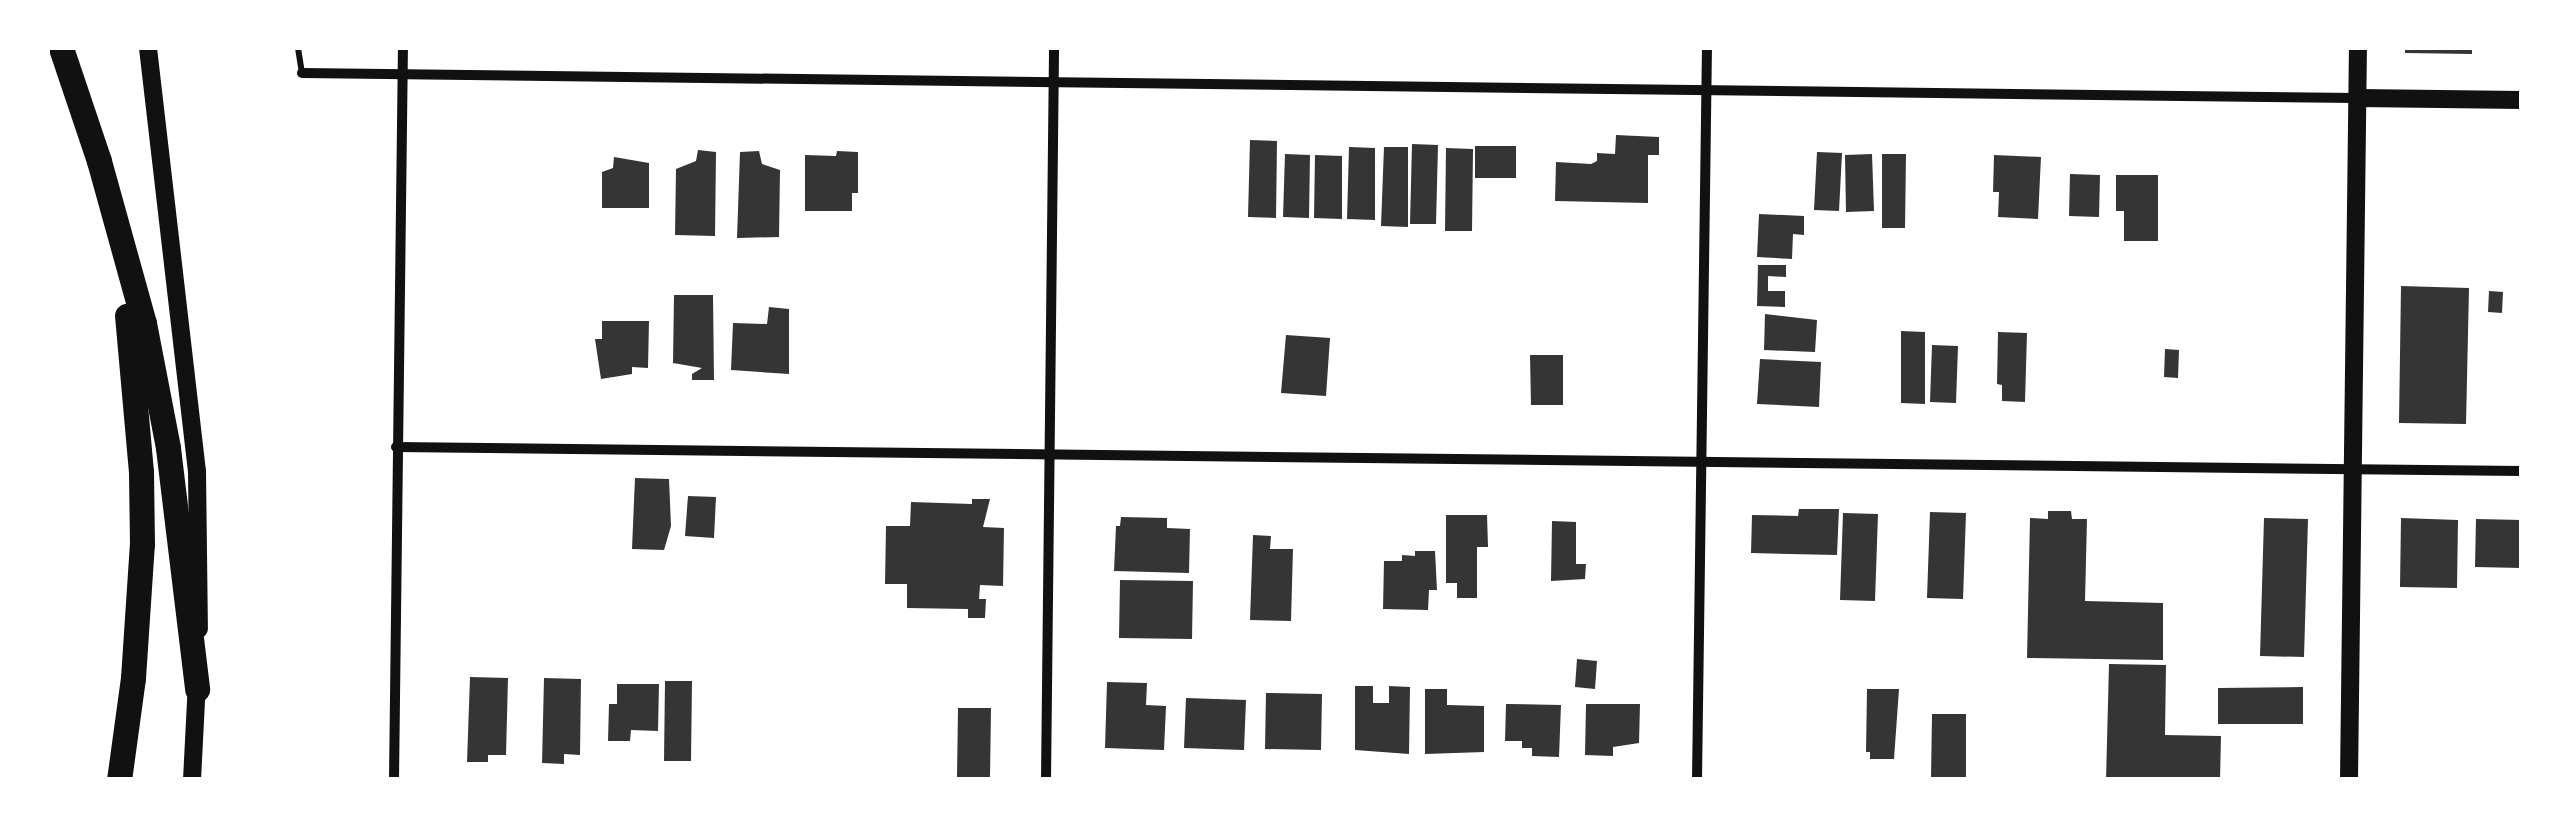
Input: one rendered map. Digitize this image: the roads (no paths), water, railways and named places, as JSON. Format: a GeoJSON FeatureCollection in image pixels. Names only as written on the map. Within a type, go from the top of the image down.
{"type":"FeatureCollection","features":[{"type":"Feature","properties":{"kind":"highway"},"geometry":{"type":"LineString","coordinates":[[61,48],[99,161],[144,323],[168,448],[197,689]]}},
{"type":"Feature","properties":{"kind":"highway"},"geometry":{"type":"LineString","coordinates":[[99,161],[130,333],[141,472],[133,678],[119,780]]}},
{"type":"Feature","properties":{"kind":"street"},"geometry":{"type":"LineString","coordinates":[[148,48],[200,535],[192,780]]}},
{"type":"Feature","properties":{"kind":"street"},"geometry":{"type":"LineString","coordinates":[[394,780],[403,48]]}},
{"type":"Feature","properties":{"kind":"street"},"geometry":{"type":"LineString","coordinates":[[1046,780],[1054,48]]}},
{"type":"Feature","properties":{"kind":"street"},"geometry":{"type":"LineString","coordinates":[[1696,780],[1707,48]]}},
{"type":"Feature","properties":{"kind":"street"},"geometry":{"type":"LineString","coordinates":[[2348,780],[2358,48]]}},
{"type":"Feature","properties":{"kind":"street"},"geometry":{"type":"LineString","coordinates":[[302,72],[1706,94],[2318,94],[2522,100]]}},
{"type":"Feature","properties":{"kind":"street"},"geometry":{"type":"LineString","coordinates":[[396,447],[2522,471]]}},
{"type":"Feature","properties":{"kind":"lane"},"geometry":{"type":"LineString","coordinates":[[298,48],[302,72]]}}]}
